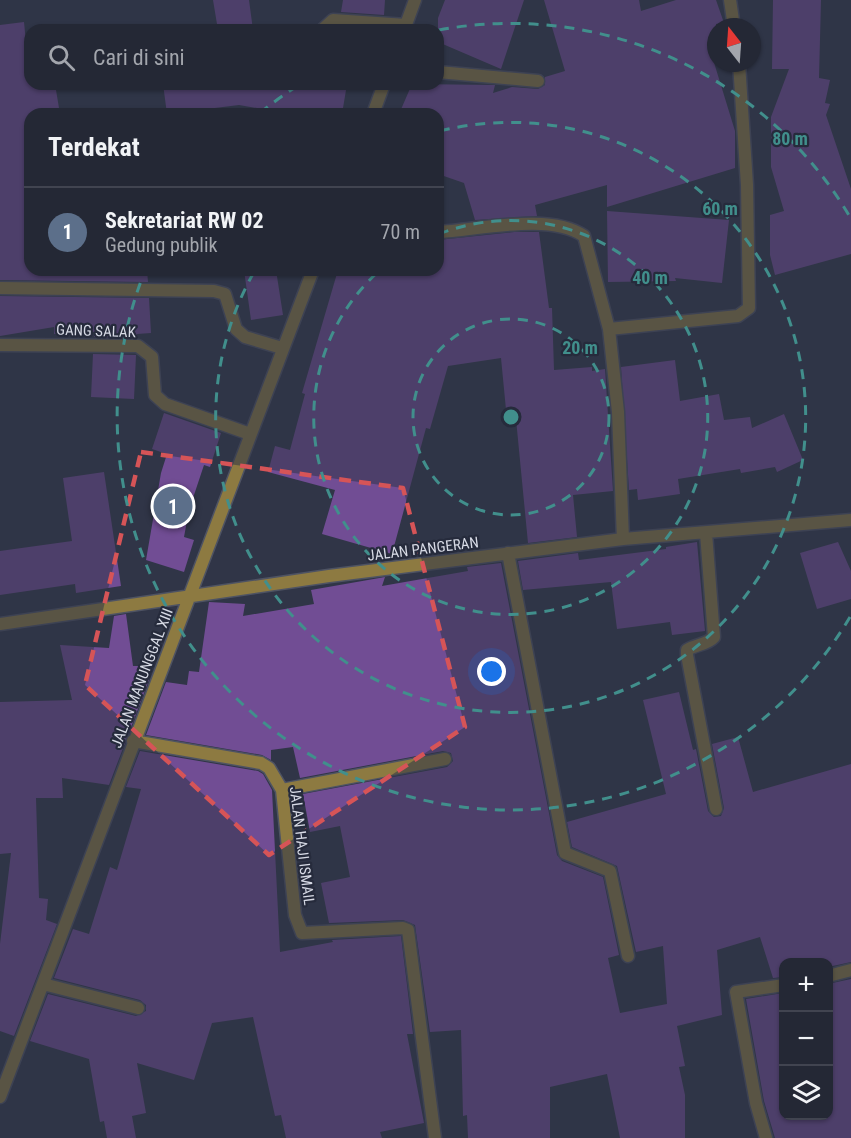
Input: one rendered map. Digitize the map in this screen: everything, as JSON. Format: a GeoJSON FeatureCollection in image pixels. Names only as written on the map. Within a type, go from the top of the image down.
{"type":"FeatureCollection","features":[{"type":"Feature","properties":{"kind":"street"},"geometry":{"type":"LineString","coordinates":[[406,24],[415,0]]}},
{"type":"Feature","properties":{"kind":"street"},"geometry":{"type":"LineString","coordinates":[[730,0],[733,18]]}},
{"type":"Feature","properties":{"kind":"street"},"geometry":{"type":"LineString","coordinates":[[329,24],[333,20],[374,24]]}},
{"type":"Feature","properties":{"kind":"street"},"geometry":{"type":"LineString","coordinates":[[609,329],[738,316],[749,308],[747,185],[740,72]]}},
{"type":"Feature","properties":{"kind":"street"},"geometry":{"type":"LineString","coordinates":[[444,73],[538,81]]}},
{"type":"Feature","properties":{"kind":"street"},"geometry":{"type":"LineString","coordinates":[[375,108],[382,90]]}},
{"type":"Feature","properties":{"kind":"street"},"geometry":{"type":"LineString","coordinates":[[444,232],[549,224],[573,228],[584,236],[609,329],[618,412],[623,539]]}},
{"type":"Feature","properties":{"kind":"street","name":"JALAN MANUNGGAL XIII"},"geometry":{"type":"LineString","coordinates":[[0,1097],[311,276]]}},
{"type":"Feature","properties":{"kind":"street"},"geometry":{"type":"LineString","coordinates":[[0,288],[214,291],[225,294],[236,329],[245,337],[282,348]]}},
{"type":"Feature","properties":{"kind":"street","name":"GANG SALAK"},"geometry":{"type":"LineString","coordinates":[[0,345],[138,346],[152,357],[154,395],[165,404],[250,434]]}},
{"type":"Feature","properties":{"kind":"street","name":"JALAN PANGERAN"},"geometry":{"type":"LineString","coordinates":[[0,624],[508,553],[623,539],[851,520]]}},
{"type":"Feature","properties":{"kind":"street"},"geometry":{"type":"LineString","coordinates":[[706,533],[714,637],[711,641],[693,646],[687,650],[687,655],[716,809]]}},
{"type":"Feature","properties":{"kind":"street"},"geometry":{"type":"LineString","coordinates":[[508,553],[565,853],[610,871],[628,956]]}},
{"type":"Feature","properties":{"kind":"street","name":"JALAN HAJI ISMAIL"},"geometry":{"type":"LineString","coordinates":[[133,741],[261,763],[269,768],[282,790],[295,915],[302,933],[403,928],[410,936],[419,1028],[435,1138]]}},
{"type":"Feature","properties":{"kind":"street"},"geometry":{"type":"LineString","coordinates":[[282,790],[445,759]]}},
{"type":"Feature","properties":{"kind":"street"},"geometry":{"type":"LineString","coordinates":[[833,975],[851,970]]}},
{"type":"Feature","properties":{"kind":"street"},"geometry":{"type":"LineString","coordinates":[[43,984],[138,1008]]}},
{"type":"Feature","properties":{"kind":"street"},"geometry":{"type":"LineString","coordinates":[[766,1138],[756,1103],[736,992],[779,986]]}},
{"type":"Feature","properties":{"kind":"highlighted area"},"geometry":{"type":"Polygon","coordinates":[[[141,452],[403,488],[465,727],[269,855],[85,685],[141,452]]]}},
{"type":"Feature","properties":{"kind":"building"},"geometry":{"type":"Polygon","coordinates":[[[213,0],[249,0],[252,24],[217,24],[213,0]]]}},
{"type":"Feature","properties":{"kind":"building"},"geometry":{"type":"Polygon","coordinates":[[[343,0],[385,0],[384,15],[341,12],[343,0]]]}},
{"type":"Feature","properties":{"kind":"building"},"geometry":{"type":"Polygon","coordinates":[[[445,0],[524,0],[501,69],[444,45],[444,24],[438,24],[445,0]]]}},
{"type":"Feature","properties":{"kind":"building"},"geometry":{"type":"Polygon","coordinates":[[[544,0],[639,0],[641,11],[676,0],[716,0],[722,18],[707,18],[707,72],[717,72],[735,131],[735,168],[607,207],[607,185],[535,205],[537,216],[475,220],[464,183],[444,176],[444,108],[402,108],[409,90],[444,90],[444,84],[495,85],[493,93],[512,87],[538,89],[545,85],[545,77],[565,71],[544,0]]]}},
{"type":"Feature","properties":{"kind":"building"},"geometry":{"type":"Polygon","coordinates":[[[773,0],[821,0],[819,78],[830,80],[825,103],[830,104],[826,115],[851,189],[851,254],[775,275],[770,255],[770,215],[784,211],[771,167],[771,117],[789,69],[772,69],[773,0]]]}},
{"type":"Feature","properties":{"kind":"building"},"geometry":{"type":"Polygon","coordinates":[[[24,22],[24,90],[56,90],[59,108],[24,108],[24,276],[148,276],[148,282],[0,280],[0,25],[24,22]]]}},
{"type":"Feature","properties":{"kind":"building"},"geometry":{"type":"Polygon","coordinates":[[[164,90],[346,90],[343,108],[257,108],[239,105],[215,108],[166,108],[164,90]]]}},
{"type":"Feature","properties":{"kind":"building"},"geometry":{"type":"Polygon","coordinates":[[[607,211],[729,220],[722,283],[675,278],[676,281],[608,282],[607,211]]]}},
{"type":"Feature","properties":{"kind":"building"},"geometry":{"type":"Polygon","coordinates":[[[514,232],[539,232],[549,308],[552,308],[554,370],[592,367],[592,371],[605,369],[613,491],[573,495],[577,537],[528,543],[516,419],[507,420],[501,358],[448,366],[430,429],[426,428],[392,554],[322,534],[335,490],[268,472],[275,446],[290,450],[305,394],[302,393],[336,276],[444,276],[444,239],[514,232]]]}},
{"type":"Feature","properties":{"kind":"building"},"geometry":{"type":"Polygon","coordinates":[[[245,276],[277,276],[283,315],[251,320],[245,276]]]}},
{"type":"Feature","properties":{"kind":"building"},"geometry":{"type":"Polygon","coordinates":[[[0,296],[149,298],[151,333],[137,334],[137,338],[94,337],[94,332],[54,334],[54,327],[0,336],[0,296]]]}},
{"type":"Feature","properties":{"kind":"building"},"geometry":{"type":"Polygon","coordinates":[[[93,354],[136,355],[134,399],[91,397],[93,354]]]}},
{"type":"Feature","properties":{"kind":"building"},"geometry":{"type":"Polygon","coordinates":[[[675,360],[680,401],[719,394],[724,420],[750,417],[752,428],[784,414],[803,460],[777,472],[775,467],[741,473],[740,469],[678,479],[680,494],[638,500],[637,489],[629,490],[621,367],[675,360]]]}},
{"type":"Feature","properties":{"kind":"building"},"geometry":{"type":"Polygon","coordinates":[[[164,413],[221,433],[210,467],[204,465],[189,510],[184,537],[194,540],[184,572],[146,560],[161,473],[167,454],[152,449],[164,413]]]}},
{"type":"Feature","properties":{"kind":"building"},"geometry":{"type":"Polygon","coordinates":[[[104,472],[121,586],[76,593],[75,584],[0,595],[0,551],[72,541],[63,478],[104,472]]]}},
{"type":"Feature","properties":{"kind":"building"},"geometry":{"type":"Polygon","coordinates":[[[697,542],[705,631],[672,635],[670,622],[617,629],[611,582],[523,590],[518,561],[578,553],[579,560],[666,549],[666,547],[697,542]]]}},
{"type":"Feature","properties":{"kind":"building"},"geometry":{"type":"Polygon","coordinates":[[[838,542],[851,571],[851,599],[817,609],[800,553],[838,542]]]}},
{"type":"Feature","properties":{"kind":"building"},"geometry":{"type":"Polygon","coordinates":[[[501,563],[557,855],[562,861],[603,877],[619,955],[608,958],[620,1013],[667,1004],[663,946],[636,952],[617,866],[572,847],[567,822],[666,794],[643,700],[679,692],[693,750],[696,749],[708,811],[714,817],[721,816],[724,808],[712,744],[738,737],[753,792],[851,764],[851,962],[833,966],[833,958],[779,958],[779,977],[773,978],[760,937],[717,950],[722,1015],[677,1026],[685,1066],[679,1067],[685,1095],[685,1138],[620,1138],[607,1074],[550,1087],[550,1138],[468,1138],[467,1115],[463,1116],[461,1030],[430,1032],[415,925],[403,920],[329,923],[321,883],[350,877],[340,826],[310,832],[303,794],[447,767],[453,761],[451,753],[443,751],[300,778],[293,747],[271,750],[271,760],[262,755],[146,735],[166,682],[187,685],[189,671],[199,672],[209,602],[245,604],[243,616],[314,604],[311,590],[385,577],[382,586],[468,571],[467,567],[501,563]]]}},
{"type":"Feature","properties":{"kind":"building"},"geometry":{"type":"Polygon","coordinates":[[[126,614],[133,666],[139,666],[137,678],[149,680],[109,785],[62,778],[63,798],[36,798],[39,898],[48,899],[46,920],[57,924],[14,1036],[0,1031],[0,944],[11,853],[0,854],[0,702],[72,700],[60,645],[109,648],[114,616],[126,614]]]}},
{"type":"Feature","properties":{"kind":"building"},"geometry":{"type":"Polygon","coordinates":[[[140,751],[258,771],[263,774],[272,790],[280,952],[333,942],[332,940],[401,936],[413,1034],[407,1034],[424,1123],[380,1132],[382,1138],[286,1138],[281,1115],[275,1116],[253,1017],[212,1023],[194,1080],[137,1063],[146,1113],[132,1116],[136,1138],[107,1138],[104,1121],[100,1122],[89,1059],[30,1041],[48,994],[136,1016],[146,1011],[146,1005],[140,1000],[54,978],[73,929],[89,934],[110,867],[117,870],[141,789],[126,787],[140,751]]]}},
{"type":"Feature","properties":{"kind":"building"},"geometry":{"type":"Polygon","coordinates":[[[851,979],[851,1138],[775,1138],[764,1101],[746,999],[779,994],[779,1120],[833,1120],[833,983],[851,979]]]}},
{"type":"Feature","properties":{"kind":"place","name":"Sekretariat RW 02"},"geometry":{"type":"Point","coordinates":[173,506]}}]}
